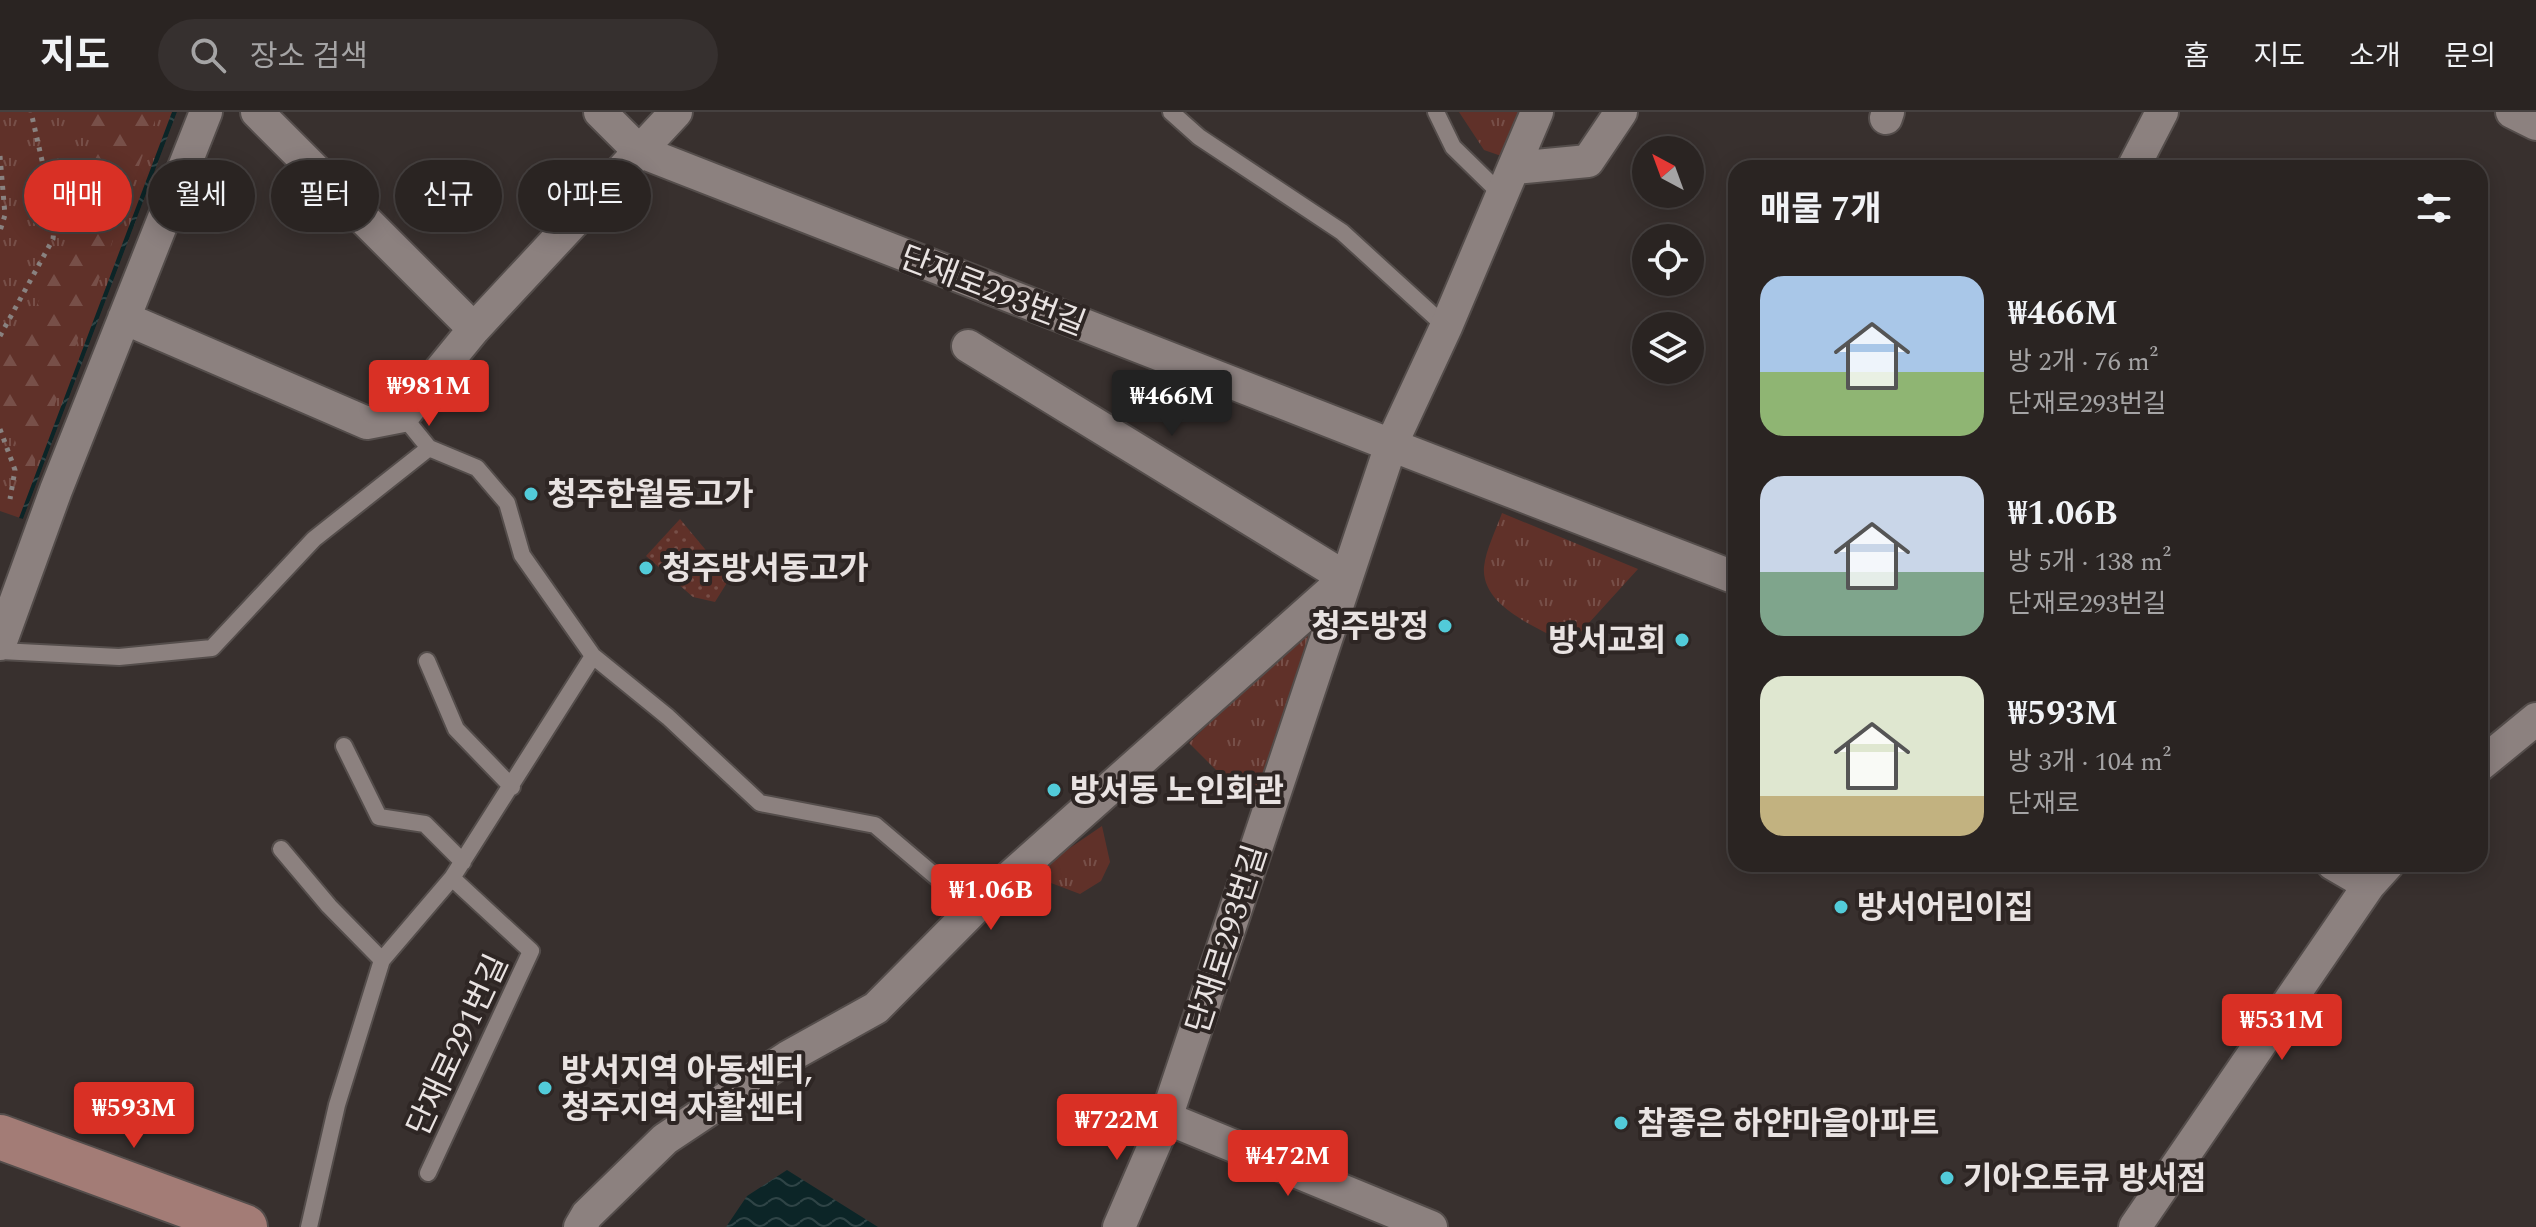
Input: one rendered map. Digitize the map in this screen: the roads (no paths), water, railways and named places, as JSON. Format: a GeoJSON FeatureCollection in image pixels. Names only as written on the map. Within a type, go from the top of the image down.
{"type":"FeatureCollection","features":[{"type":"Feature","properties":{"kind":"street"},"geometry":{"type":"LineString","coordinates":[[0,644],[56,490],[206,112]]}},
{"type":"Feature","properties":{"kind":"street"},"geometry":{"type":"LineString","coordinates":[[257,112],[474,329]]}},
{"type":"Feature","properties":{"kind":"street"},"geometry":{"type":"LineString","coordinates":[[600,112],[639,151]]}},
{"type":"Feature","properties":{"kind":"street"},"geometry":{"type":"LineString","coordinates":[[124,318],[367,423],[403,416],[474,329],[676,112]]}},
{"type":"Feature","properties":{"kind":"street","name":"단재로293번길"},"geometry":{"type":"LineString","coordinates":[[1119,1227],[1166,1118],[1391,445],[1446,327],[1537,112]]}},
{"type":"Feature","properties":{"kind":"street"},"geometry":{"type":"LineString","coordinates":[[1508,181],[1588,161],[1621,112]]}},
{"type":"Feature","properties":{"kind":"street"},"geometry":{"type":"LineString","coordinates":[[2137,160],[2162,112]]}},
{"type":"Feature","properties":{"kind":"street"},"geometry":{"type":"LineString","coordinates":[[2512,112],[2536,124]]}},
{"type":"Feature","properties":{"kind":"street","name":"단재로293번길"},"geometry":{"type":"LineString","coordinates":[[639,151],[1728,575]]}},
{"type":"Feature","properties":{"kind":"street","name":"단재로293번길"},"geometry":{"type":"LineString","coordinates":[[968,346],[1346,578]]}},
{"type":"Feature","properties":{"kind":"street","name":"단재로293번길"},"geometry":{"type":"LineString","coordinates":[[580,1227],[587,1215],[665,1139],[788,1057],[876,1008],[974,909],[1346,578]]}},
{"type":"Feature","properties":{"kind":"street"},"geometry":{"type":"LineString","coordinates":[[2488,758],[2536,719]]}},
{"type":"Feature","properties":{"kind":"street"},"geometry":{"type":"LineString","coordinates":[[2135,1227],[2378,874]]}},
{"type":"Feature","properties":{"kind":"street"},"geometry":{"type":"LineString","coordinates":[[1166,1118],[1431,1227]]}},
{"type":"Feature","properties":{"kind":"street"},"geometry":{"type":"LineString","coordinates":[[0,1137],[245,1227]]}},
{"type":"Feature","properties":{"kind":"lane"},"geometry":{"type":"LineString","coordinates":[[1171,112],[1199,137],[1342,232],[1446,327]]}},
{"type":"Feature","properties":{"kind":"lane"},"geometry":{"type":"LineString","coordinates":[[1436,112],[1453,147],[1508,181]]}},
{"type":"Feature","properties":{"kind":"lane"},"geometry":{"type":"LineString","coordinates":[[403,416],[429,448],[477,468],[507,503],[522,555],[593,656],[668,717],[760,803],[875,825],[974,909]]}},
{"type":"Feature","properties":{"kind":"lane"},"geometry":{"type":"LineString","coordinates":[[0,651],[119,657],[212,648],[314,539],[429,448]]}},
{"type":"Feature","properties":{"kind":"lane"},"geometry":{"type":"LineString","coordinates":[[309,1227],[337,1105],[382,960],[452,878],[593,656]]}},
{"type":"Feature","properties":{"kind":"lane"},"geometry":{"type":"LineString","coordinates":[[427,661],[456,729],[512,787]]}},
{"type":"Feature","properties":{"kind":"lane"},"geometry":{"type":"LineString","coordinates":[[344,746],[379,817],[425,824],[463,862]]}},
{"type":"Feature","properties":{"kind":"lane"},"geometry":{"type":"LineString","coordinates":[[281,849],[329,906],[382,960]]}},
{"type":"Feature","properties":{"kind":"lane","name":"단재로291번길"},"geometry":{"type":"LineString","coordinates":[[428,1173],[531,951],[452,878]]}},
{"type":"Feature","properties":{"kind":"water"},"geometry":{"type":"Polygon","coordinates":[[[172,112],[177,112],[159,160],[154,160],[172,112]]]}},
{"type":"Feature","properties":{"kind":"water"},"geometry":{"type":"Polygon","coordinates":[[[148,176],[148,189],[132,231],[132,218],[148,176]]]}},
{"type":"Feature","properties":{"kind":"water"},"geometry":{"type":"Polygon","coordinates":[[[127,232],[132,232],[23,519],[19,518],[127,232]]]}},
{"type":"Feature","properties":{"kind":"water"},"geometry":{"type":"Polygon","coordinates":[[[787,1170],[878,1227],[726,1227],[747,1196],[787,1170]]]}},
{"type":"Feature","properties":{"kind":"place","name":"청주한월동고가"},"geometry":{"type":"Point","coordinates":[531,494]}},
{"type":"Feature","properties":{"kind":"place","name":"청주방서동고가"},"geometry":{"type":"Point","coordinates":[646,568]}},
{"type":"Feature","properties":{"kind":"place","name":"청주방정"},"geometry":{"type":"Point","coordinates":[1445,626]}},
{"type":"Feature","properties":{"kind":"place","name":"방서교회"},"geometry":{"type":"Point","coordinates":[1682,640]}},
{"type":"Feature","properties":{"kind":"place","name":"방서동 노인회관"},"geometry":{"type":"Point","coordinates":[1054,790]}},
{"type":"Feature","properties":{"kind":"place","name":"방서어린이집"},"geometry":{"type":"Point","coordinates":[1841,907]}},
{"type":"Feature","properties":{"kind":"place","name":"방서지역 아동센터, 청주지역 자활센터"},"geometry":{"type":"Point","coordinates":[545,1088]}},
{"type":"Feature","properties":{"kind":"place","name":"참좋은 하얀마을아파트"},"geometry":{"type":"Point","coordinates":[1621,1123]}},
{"type":"Feature","properties":{"kind":"place","name":"기아오토큐 방서점"},"geometry":{"type":"Point","coordinates":[1947,1178]}}]}
